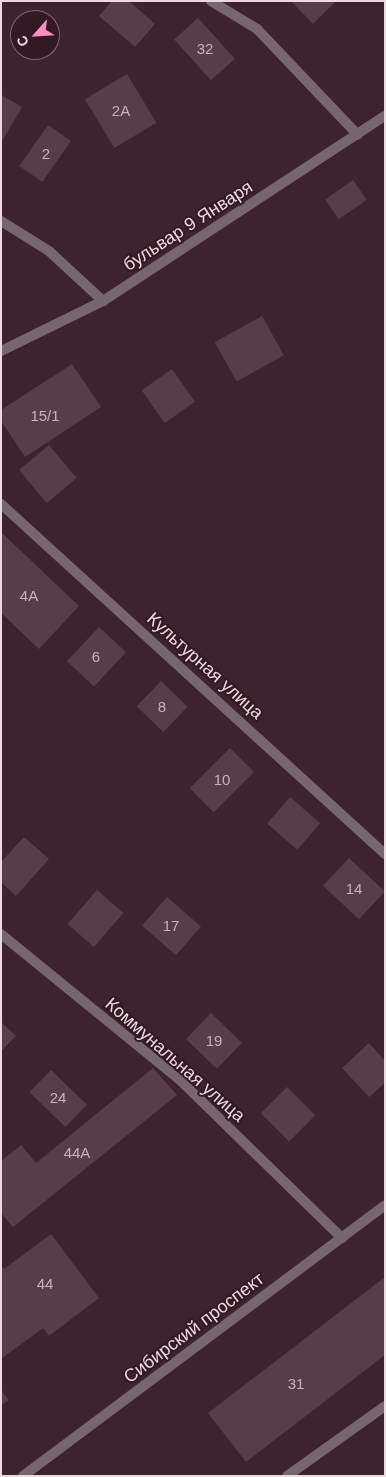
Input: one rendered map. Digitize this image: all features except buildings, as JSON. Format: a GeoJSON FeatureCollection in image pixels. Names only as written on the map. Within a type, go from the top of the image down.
{"type":"FeatureCollection","features":[{"type":"Feature","properties":{"kind":"street"},"geometry":{"type":"LineString","coordinates":[[211,1],[257,29],[358,135]]}},
{"type":"Feature","properties":{"kind":"street","name":"бульвар 9 Января"},"geometry":{"type":"LineString","coordinates":[[1,351],[103,301],[385,116]]}},
{"type":"Feature","properties":{"kind":"street"},"geometry":{"type":"LineString","coordinates":[[1,220],[49,251],[103,301]]}},
{"type":"Feature","properties":{"kind":"street","name":"Культурная улица"},"geometry":{"type":"LineString","coordinates":[[1,504],[385,854]]}},
{"type":"Feature","properties":{"kind":"street","name":"Коммунальная улица"},"geometry":{"type":"LineString","coordinates":[[1,934],[181,1081],[342,1238]]}},
{"type":"Feature","properties":{"kind":"street","name":"Сибирский проспект"},"geometry":{"type":"LineString","coordinates":[[23,1476],[385,1205]]}},
{"type":"Feature","properties":{"kind":"street"},"geometry":{"type":"LineString","coordinates":[[287,1476],[385,1406]]}}]}
